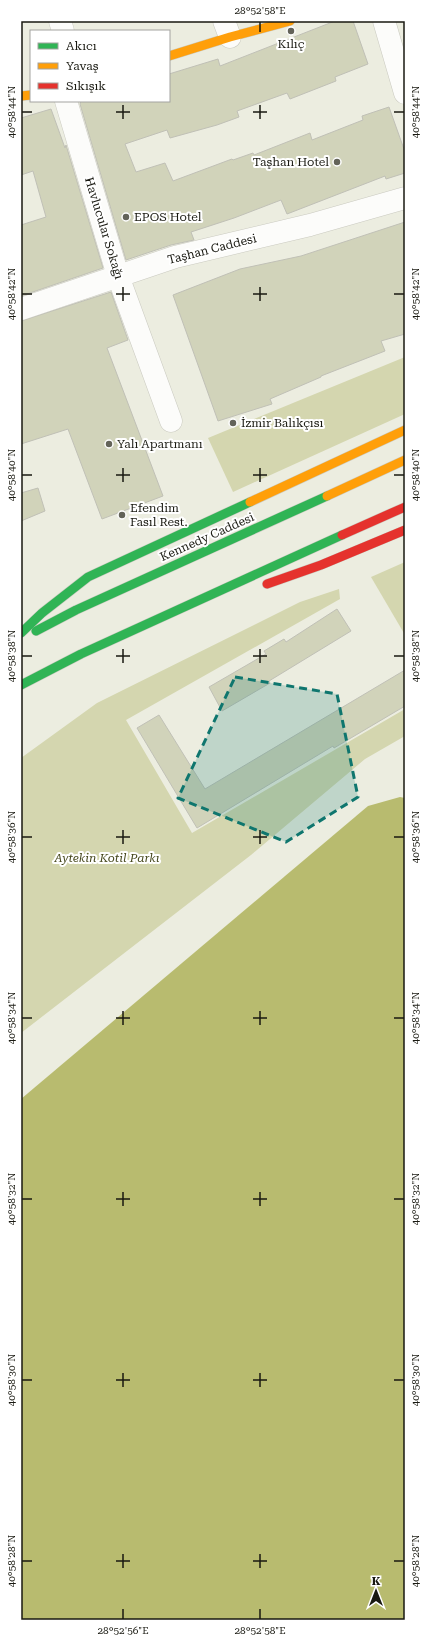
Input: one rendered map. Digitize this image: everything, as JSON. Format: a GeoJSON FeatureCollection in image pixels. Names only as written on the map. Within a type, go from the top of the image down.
{"type":"FeatureCollection","features":[{"type":"Feature","properties":{"kind":"main road"},"geometry":{"type":"LineString","coordinates":[[170,56],[227,29],[290,21]]}},
{"type":"Feature","properties":{"kind":"main road"},"geometry":{"type":"LineString","coordinates":[[21,633],[42,613],[88,577],[405,430]]}},
{"type":"Feature","properties":{"kind":"main road","name":"Kennedy Caddesi"},"geometry":{"type":"LineString","coordinates":[[21,638],[76,610],[405,460]]}},
{"type":"Feature","properties":{"kind":"main road"},"geometry":{"type":"LineString","coordinates":[[21,685],[81,654],[405,507]]}},
{"type":"Feature","properties":{"kind":"main road"},"geometry":{"type":"LineString","coordinates":[[257,588],[321,565],[405,530]]}},
{"type":"Feature","properties":{"kind":"main road"},"geometry":{"type":"LineString","coordinates":[[181,609],[228,598]]}},
{"type":"Feature","properties":{"kind":"street"},"geometry":{"type":"LineString","coordinates":[[384,21],[405,93]]}},
{"type":"Feature","properties":{"kind":"street","name":"Havlucular Sokağı"},"geometry":{"type":"LineString","coordinates":[[66,102],[118,276],[172,421]]}},
{"type":"Feature","properties":{"kind":"street","name":"Taşhan Caddesi"},"geometry":{"type":"LineString","coordinates":[[21,309],[175,257],[310,225],[405,198]]}},
{"type":"Feature","properties":{"kind":"highlighted area"},"geometry":{"type":"Polygon","coordinates":[[[235,677],[337,694],[358,797],[286,842],[178,798],[235,677]]]}},
{"type":"Feature","properties":{"kind":"green space"},"geometry":{"type":"Polygon","coordinates":[[[405,357],[405,414],[233,492],[208,438],[405,357]]]}},
{"type":"Feature","properties":{"kind":"green space"},"geometry":{"type":"Polygon","coordinates":[[[405,562],[405,635],[371,577],[405,562]]]}},
{"type":"Feature","properties":{"kind":"green space","name":"Aytekin Kotil Parkı"},"geometry":{"type":"Polygon","coordinates":[[[339,589],[340,599],[126,720],[192,833],[405,709],[405,736],[365,759],[251,855],[21,1033],[21,758],[97,703],[300,602],[339,589]]]}},
{"type":"Feature","properties":{"kind":"shaded area"},"geometry":{"type":"Polygon","coordinates":[[[400,797],[405,798],[405,1620],[21,1620],[21,1099],[368,806],[400,797]]]}},
{"type":"Feature","properties":{"kind":"building"},"geometry":{"type":"Polygon","coordinates":[[[335,21],[353,21],[368,64],[335,77],[336,81],[290,99],[287,93],[237,111],[239,117],[217,125],[170,138],[167,130],[125,144],[136,172],[165,163],[173,181],[232,159],[233,160],[253,153],[254,155],[310,133],[312,140],[363,120],[362,116],[389,107],[405,152],[405,173],[386,179],[385,176],[287,214],[281,200],[234,218],[191,232],[194,240],[171,245],[126,260],[81,102],[170,102],[170,74],[218,59],[220,66],[335,21]]]}},
{"type":"Feature","properties":{"kind":"building"},"geometry":{"type":"Polygon","coordinates":[[[51,109],[65,148],[66,145],[103,268],[21,296],[21,225],[46,217],[33,171],[21,175],[21,118],[51,109]]]}},
{"type":"Feature","properties":{"kind":"building"},"geometry":{"type":"Polygon","coordinates":[[[405,222],[405,334],[381,341],[385,351],[321,376],[270,399],[272,404],[218,421],[173,295],[240,269],[301,256],[405,222]]]}},
{"type":"Feature","properties":{"kind":"building"},"geometry":{"type":"Polygon","coordinates":[[[111,292],[128,340],[107,348],[163,496],[102,519],[68,429],[21,444],[21,321],[111,292]]]}},
{"type":"Feature","properties":{"kind":"building"},"geometry":{"type":"Polygon","coordinates":[[[38,488],[45,511],[21,521],[21,493],[38,488]]]}},
{"type":"Feature","properties":{"kind":"building"},"geometry":{"type":"Polygon","coordinates":[[[337,609],[351,631],[269,681],[270,683],[222,711],[209,687],[266,654],[264,651],[284,639],[286,642],[337,609]]]}},
{"type":"Feature","properties":{"kind":"building"},"geometry":{"type":"Polygon","coordinates":[[[405,670],[405,706],[334,748],[333,746],[197,828],[137,728],[159,715],[205,789],[405,670]]]}},
{"type":"Feature","properties":{"kind":"traffic: fast"},"geometry":{"type":"LineString","coordinates":[[36,631],[76,610],[327,496]]}},
{"type":"Feature","properties":{"kind":"traffic: fast"},"geometry":{"type":"LineString","coordinates":[[21,633],[42,613],[88,577],[250,502]]}},
{"type":"Feature","properties":{"kind":"traffic: fast"},"geometry":{"type":"LineString","coordinates":[[21,685],[81,654],[342,535]]}},
{"type":"Feature","properties":{"kind":"traffic: slow"},"geometry":{"type":"LineString","coordinates":[[170,56],[230,37],[290,21]]}},
{"type":"Feature","properties":{"kind":"traffic: slow"},"geometry":{"type":"LineString","coordinates":[[21,96],[30,95]]}},
{"type":"Feature","properties":{"kind":"traffic: slow"},"geometry":{"type":"LineString","coordinates":[[250,502],[405,430]]}},
{"type":"Feature","properties":{"kind":"traffic: slow"},"geometry":{"type":"LineString","coordinates":[[327,496],[405,460]]}},
{"type":"Feature","properties":{"kind":"traffic: jam"},"geometry":{"type":"LineString","coordinates":[[342,535],[405,507]]}},
{"type":"Feature","properties":{"kind":"traffic: jam"},"geometry":{"type":"LineString","coordinates":[[267,584],[321,565],[405,530]]}},
{"type":"Feature","properties":{"kind":"place","name":"Kılıç"},"geometry":{"type":"Point","coordinates":[291,31]}},
{"type":"Feature","properties":{"kind":"place","name":"Taşhan Hotel"},"geometry":{"type":"Point","coordinates":[337,162]}},
{"type":"Feature","properties":{"kind":"place","name":"EPOS Hotel"},"geometry":{"type":"Point","coordinates":[126,217]}},
{"type":"Feature","properties":{"kind":"place","name":"İzmir Balıkçısı"},"geometry":{"type":"Point","coordinates":[233,423]}},
{"type":"Feature","properties":{"kind":"place","name":"Yalı Apartmanı"},"geometry":{"type":"Point","coordinates":[109,444]}},
{"type":"Feature","properties":{"kind":"place","name":"Efendim Fasıl Rest."},"geometry":{"type":"Point","coordinates":[122,515]}}]}
